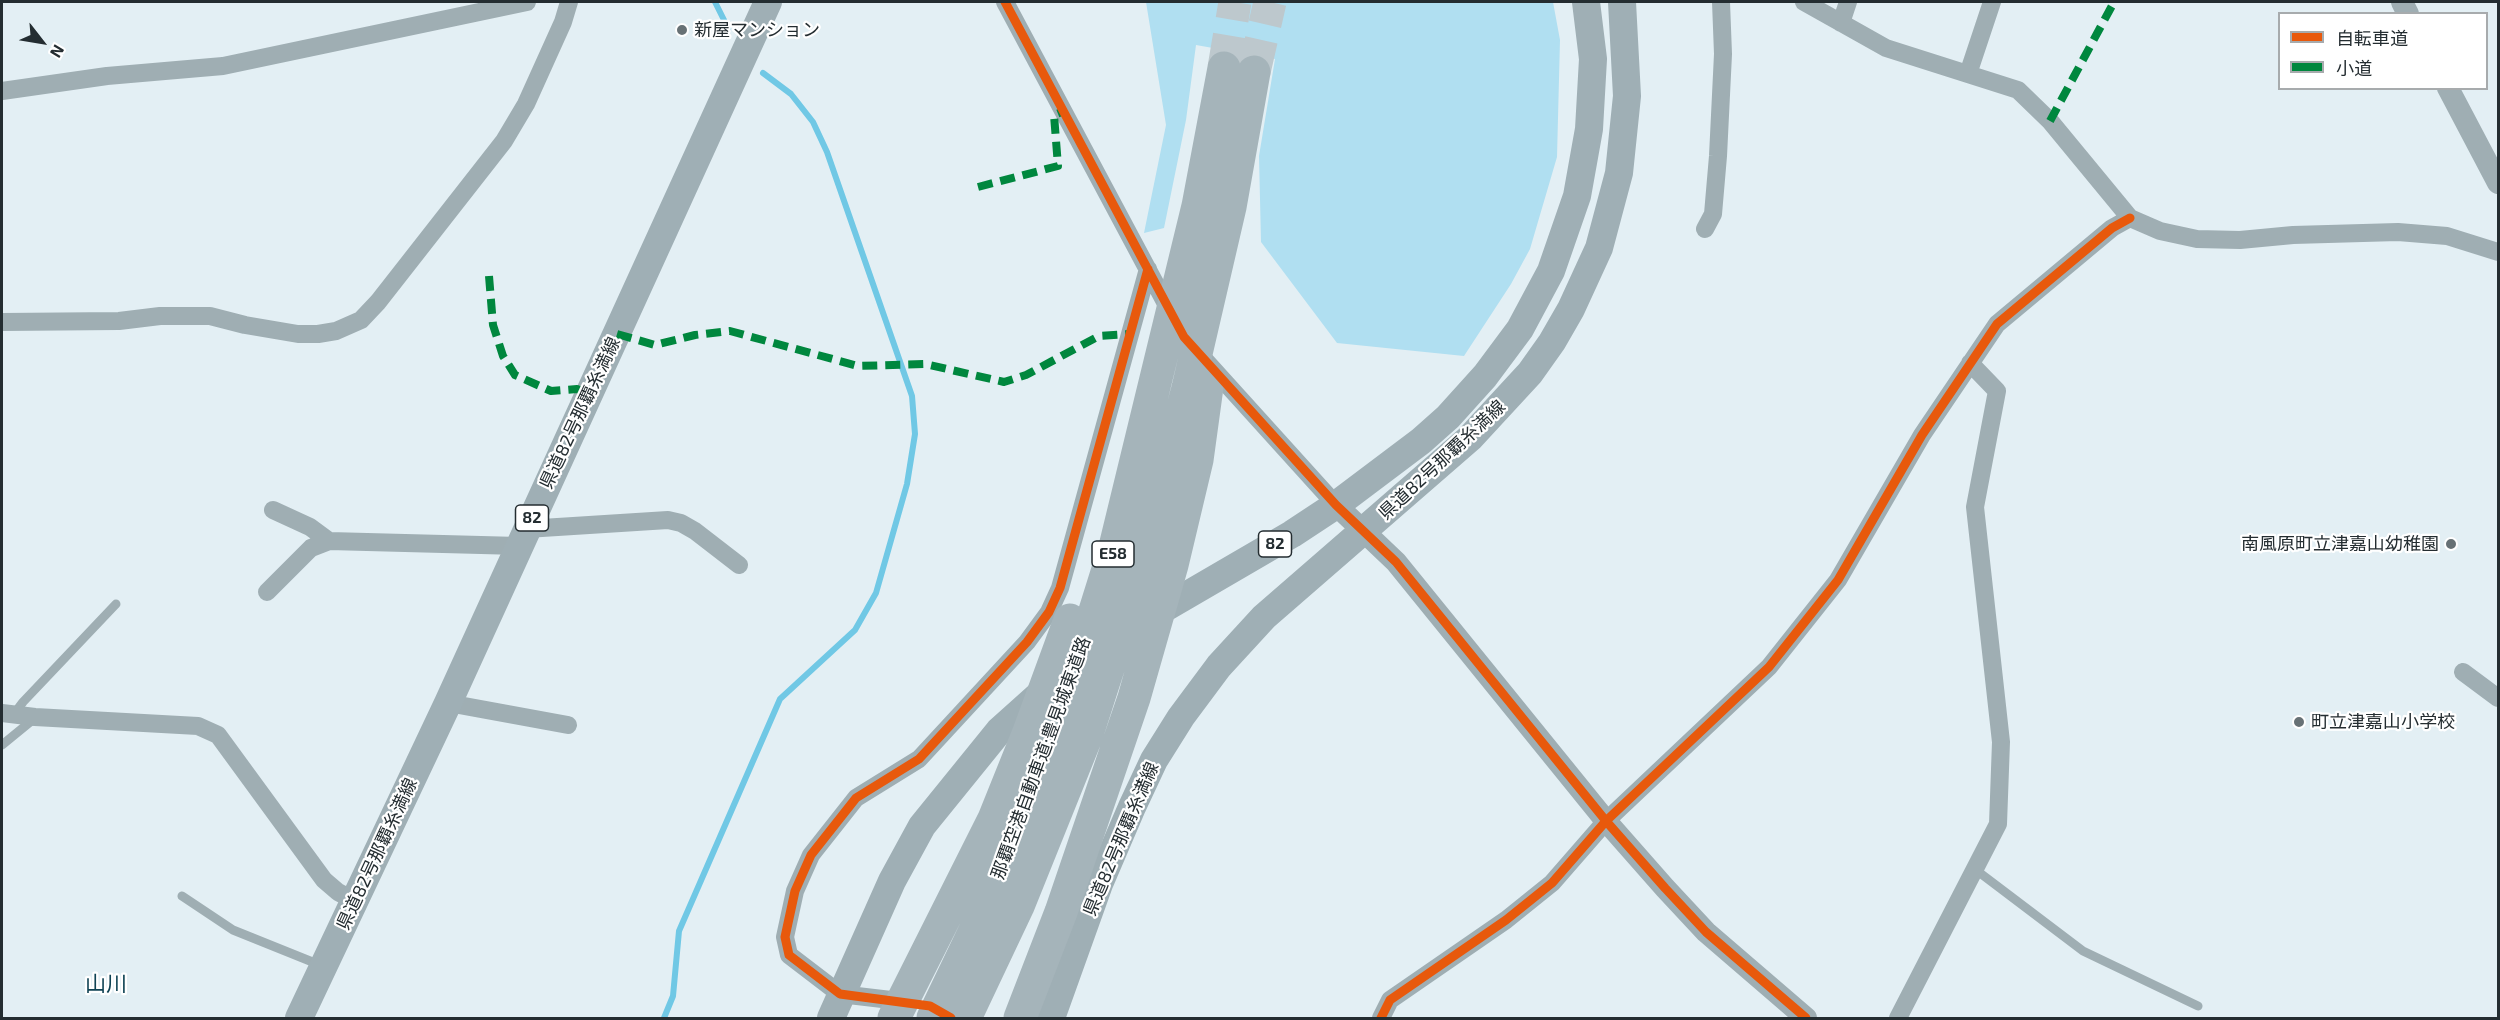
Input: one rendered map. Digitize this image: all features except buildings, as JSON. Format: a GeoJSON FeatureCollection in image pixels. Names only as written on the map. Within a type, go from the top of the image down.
{"type":"FeatureCollection","features":[{"type":"Feature","properties":{"kind":"highway","name":"那覇空港自動車道;豊見城東道路"},"geometry":{"type":"LineString","coordinates":[[933,1018],[981,918],[1069,694],[1115,547],[1198,207],[1239,70],[1230,207],[1188,388],[1143,560],[1086,737],[1018,906],[964,1018]]}},
{"type":"Feature","properties":{"kind":"highway"},"geometry":{"type":"LineString","coordinates":[[894,1018],[994,819],[1033,722],[1078,597],[1198,207]]}},
{"type":"Feature","properties":{"kind":"highway"},"geometry":{"type":"LineString","coordinates":[[1020,1018],[1134,698],[1172,565],[1197,460],[1230,207]]}},
{"type":"Feature","properties":{"kind":"main road","name":"県道82号那覇糸満線"},"geometry":{"type":"LineString","coordinates":[[299,1018],[448,703],[768,2]]}},
{"type":"Feature","properties":{"kind":"main road","name":"県道82号那覇糸満線"},"geometry":{"type":"LineString","coordinates":[[836,1006],[892,881],[922,826],[999,730],[1042,692],[1109,641],[1292,534],[1336,505],[1421,441],[1448,417],[1485,376],[1520,329],[1551,271],[1577,196],[1589,129],[1593,59],[1586,2]]}},
{"type":"Feature","properties":{"kind":"main road","name":"県道82号那覇糸満線"},"geometry":{"type":"LineString","coordinates":[[1051,1018],[1099,884],[1132,807],[1154,760],[1181,717],[1219,666],[1264,617],[1462,446],[1502,404],[1547,350],[1571,309],[1599,248],[1619,173],[1627,96],[1622,2]]}},
{"type":"Feature","properties":{"kind":"street"},"geometry":{"type":"LineString","coordinates":[[2,91],[107,76],[224,66],[527,2]]}},
{"type":"Feature","properties":{"kind":"street"},"geometry":{"type":"LineString","coordinates":[[2,322],[119,321],[160,316],[210,316],[277,330],[318,334],[336,331],[361,320],[378,302],[504,141],[526,104],[563,22],[569,2]]}},
{"type":"Feature","properties":{"kind":"street"},"geometry":{"type":"LineString","coordinates":[[1005,2],[1184,337],[1336,505],[1396,562],[1606,821],[1706,932],[1806,1018]]}},
{"type":"Feature","properties":{"kind":"street"},"geometry":{"type":"LineString","coordinates":[[1705,229],[1713,214],[1718,156],[1723,54],[1721,2]]}},
{"type":"Feature","properties":{"kind":"street"},"geometry":{"type":"LineString","coordinates":[[1804,2],[1886,48],[2018,90],[2050,121],[2130,218],[2160,231],[2197,238],[2240,240],[2293,235],[2398,232],[2447,236],[2499,252]]}},
{"type":"Feature","properties":{"kind":"street"},"geometry":{"type":"LineString","coordinates":[[1841,23],[1848,2]]}},
{"type":"Feature","properties":{"kind":"street"},"geometry":{"type":"LineString","coordinates":[[1968,74],[1992,2]]}},
{"type":"Feature","properties":{"kind":"street"},"geometry":{"type":"LineString","coordinates":[[2449,90],[2499,183]]}},
{"type":"Feature","properties":{"kind":"street"},"geometry":{"type":"LineString","coordinates":[[1381,1018],[1390,1000],[1506,920],[1552,883],[1606,821],[1769,667],[1838,580],[1922,435],[1997,324],[2030,294],[2112,228],[2130,218]]}},
{"type":"Feature","properties":{"kind":"street"},"geometry":{"type":"LineString","coordinates":[[951,1018],[930,1006],[836,1006],[789,955],[785,937],[795,891],[811,855],[856,798],[919,759],[1027,642],[1049,612],[1060,588],[1148,269]]}},
{"type":"Feature","properties":{"kind":"street"},"geometry":{"type":"LineString","coordinates":[[1898,1018],[1998,824],[2001,742],[1975,507],[1997,391],[1970,363]]}},
{"type":"Feature","properties":{"kind":"street"},"geometry":{"type":"LineString","coordinates":[[273,510],[310,527],[329,541]]}},
{"type":"Feature","properties":{"kind":"street"},"geometry":{"type":"LineString","coordinates":[[267,592],[311,548],[329,541],[523,537],[668,520],[681,523],[694,531],[739,565]]}},
{"type":"Feature","properties":{"kind":"street"},"geometry":{"type":"LineString","coordinates":[[2463,672],[2499,698]]}},
{"type":"Feature","properties":{"kind":"street"},"geometry":{"type":"LineString","coordinates":[[448,703],[568,725]]}},
{"type":"Feature","properties":{"kind":"street"},"geometry":{"type":"LineString","coordinates":[[8,713],[35,717],[198,726],[218,735],[324,880],[338,892],[355,901]]}},
{"type":"Feature","properties":{"kind":"lane"},"geometry":{"type":"LineString","coordinates":[[8,713],[23,702],[116,604]]}},
{"type":"Feature","properties":{"kind":"lane"},"geometry":{"type":"LineString","coordinates":[[2,745],[35,717]]}},
{"type":"Feature","properties":{"kind":"lane"},"geometry":{"type":"LineString","coordinates":[[1976,870],[2083,951],[2198,1006]]}},
{"type":"Feature","properties":{"kind":"lane"},"geometry":{"type":"LineString","coordinates":[[182,896],[233,930],[322,966]]}},
{"type":"Feature","properties":{"kind":"shaded area"},"geometry":{"type":"Polygon","coordinates":[[[1146,2],[1553,2],[1560,40],[1557,157],[1530,249],[1511,284],[1464,356],[1337,343],[1261,242],[1259,156],[1275,59],[1196,45],[1186,120],[1164,228],[1144,233],[1166,125],[1146,2]]]}},
{"type":"Feature","properties":{"kind":"waterway"},"geometry":{"type":"LineString","coordinates":[[715,2],[728,28]]}},
{"type":"Feature","properties":{"kind":"waterway"},"geometry":{"type":"LineString","coordinates":[[664,1018],[673,996],[679,931],[780,699],[855,630],[876,593],[907,484],[915,434],[912,396],[827,152],[813,122],[791,94],[763,73]]}},
{"type":"Feature","properties":{"kind":"tunnel"},"geometry":{"type":"LineString","coordinates":[[1224,68],[1235,2]]}},
{"type":"Feature","properties":{"kind":"tunnel"},"geometry":{"type":"LineString","coordinates":[[1254,72],[1270,2]]}},
{"type":"Feature","properties":{"kind":"marked path"},"geometry":{"type":"LineString","coordinates":[[2050,121],[2114,2]]}},
{"type":"Feature","properties":{"kind":"marked path"},"geometry":{"type":"LineString","coordinates":[[978,187],[1058,166],[1054,115],[1064,111]]}},
{"type":"Feature","properties":{"kind":"marked path"},"geometry":{"type":"LineString","coordinates":[[489,276],[493,325],[503,356],[515,375],[551,391],[577,389],[589,394]]}},
{"type":"Feature","properties":{"kind":"marked path"},"geometry":{"type":"LineString","coordinates":[[617,334],[655,345],[695,335],[730,331],[858,366],[925,364],[1004,382],[1026,375],[1099,336],[1130,334]]}},
{"type":"Feature","properties":{"kind":"cycle path"},"geometry":{"type":"LineString","coordinates":[[1005,2],[1184,337],[1336,505],[1396,562],[1606,821],[1665,888],[1706,932],[1806,1018]]}},
{"type":"Feature","properties":{"kind":"cycle path"},"geometry":{"type":"LineString","coordinates":[[1381,1018],[1390,1000],[1506,920],[1552,883],[1606,821],[1769,667],[1838,580],[1922,435],[1997,324],[2112,228],[2130,218]]}},
{"type":"Feature","properties":{"kind":"cycle path"},"geometry":{"type":"LineString","coordinates":[[951,1018],[930,1006],[840,994],[789,955],[785,937],[795,891],[811,855],[856,798],[919,759],[1027,642],[1049,612],[1060,588],[1148,269]]}},
{"type":"Feature","properties":{"kind":"place","name":"新屋マンション"},"geometry":{"type":"Point","coordinates":[682,30]}},
{"type":"Feature","properties":{"kind":"place","name":"南風原町立津嘉山幼稚園"},"geometry":{"type":"Point","coordinates":[2451,544]}},
{"type":"Feature","properties":{"kind":"place","name":"町立津嘉山小学校"},"geometry":{"type":"Point","coordinates":[2299,722]}},
{"type":"Feature","properties":{"kind":"district","name":"山川"},"geometry":{"type":"Point","coordinates":[106,984]}}]}
